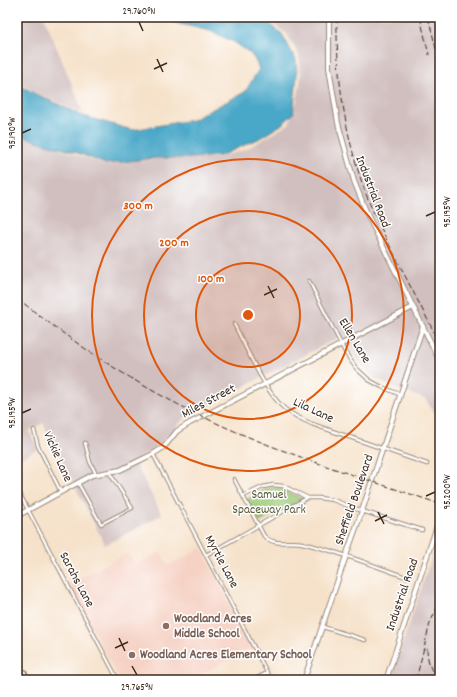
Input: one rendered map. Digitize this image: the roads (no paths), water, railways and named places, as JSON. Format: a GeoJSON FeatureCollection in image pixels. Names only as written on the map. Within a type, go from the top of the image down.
{"type":"FeatureCollection","features":[{"type":"Feature","properties":{"kind":"street","name":"Industrial Road"},"geometry":{"type":"LineString","coordinates":[[329,17],[329,68],[338,123],[354,181],[368,216],[440,361]]}},
{"type":"Feature","properties":{"kind":"street","name":"Ellen Lane"},"geometry":{"type":"LineString","coordinates":[[309,281],[341,344],[356,368],[369,380],[382,388],[399,394]]}},
{"type":"Feature","properties":{"kind":"street","name":"Miles Street"},"geometry":{"type":"LineString","coordinates":[[17,516],[96,474],[120,470],[153,454],[164,447],[177,431],[185,426],[413,306]]}},
{"type":"Feature","properties":{"kind":"street","name":"Lila Lane"},"geometry":{"type":"LineString","coordinates":[[234,324],[265,384],[284,409],[298,418],[427,464]]}},
{"type":"Feature","properties":{"kind":"street","name":"Sheffield Boulevard"},"geometry":{"type":"LineString","coordinates":[[304,680],[423,326]]}},
{"type":"Feature","properties":{"kind":"street","name":"Vickie Lane"},"geometry":{"type":"LineString","coordinates":[[34,430],[38,446],[61,492]]}},
{"type":"Feature","properties":{"kind":"street"},"geometry":{"type":"LineString","coordinates":[[85,443],[90,462],[96,474]]}},
{"type":"Feature","properties":{"kind":"street","name":"Myrtle Lane"},"geometry":{"type":"LineString","coordinates":[[153,454],[271,680]]}},
{"type":"Feature","properties":{"kind":"street"},"geometry":{"type":"LineString","coordinates":[[78,483],[101,524],[132,508],[109,472]]}},
{"type":"Feature","properties":{"kind":"street"},"geometry":{"type":"LineString","coordinates":[[234,479],[268,541],[275,543],[291,541],[316,546],[406,577]]}},
{"type":"Feature","properties":{"kind":"street"},"geometry":{"type":"LineString","coordinates":[[243,496],[263,487],[273,485],[283,486],[308,498],[333,500],[422,530]]}},
{"type":"Feature","properties":{"kind":"street","name":"Sarahs Lane"},"geometry":{"type":"LineString","coordinates":[[17,489],[118,680]]}},
{"type":"Feature","properties":{"kind":"street"},"geometry":{"type":"LineString","coordinates":[[206,555],[308,498]]}},
{"type":"Feature","properties":{"kind":"street","name":"Industrial Road"},"geometry":{"type":"LineString","coordinates":[[386,680],[440,517]]}},
{"type":"Feature","properties":{"kind":"street"},"geometry":{"type":"LineString","coordinates":[[323,627],[365,640]]}},
{"type":"Feature","properties":{"kind":"street"},"geometry":{"type":"LineString","coordinates":[[17,665],[25,680]]}},
{"type":"Feature","properties":{"kind":"street"},"geometry":{"type":"LineString","coordinates":[[253,680],[267,673]]}},
{"type":"Feature","properties":{"kind":"water"},"geometry":{"type":"Polygon","coordinates":[[[150,17],[261,17],[282,34],[296,60],[297,75],[293,114],[281,125],[258,139],[220,156],[154,158],[106,164],[78,153],[36,141],[17,133],[17,84],[83,116],[132,130],[192,120],[245,92],[259,69],[250,53],[234,42],[210,31],[179,24],[165,19],[150,17]]]}},
{"type":"Feature","properties":{"kind":"railway"},"geometry":{"type":"LineString","coordinates":[[337,17],[340,84],[352,151],[376,219],[440,344]]}},
{"type":"Feature","properties":{"kind":"railway"},"geometry":{"type":"LineString","coordinates":[[420,17],[429,55]]}},
{"type":"Feature","properties":{"kind":"railway"},"geometry":{"type":"LineString","coordinates":[[428,17],[440,64]]}},
{"type":"Feature","properties":{"kind":"railway"},"geometry":{"type":"LineString","coordinates":[[17,298],[63,333],[111,366],[160,395],[212,421],[268,445],[325,466],[440,504]]}},
{"type":"Feature","properties":{"kind":"railway"},"geometry":{"type":"LineString","coordinates":[[416,680],[430,623],[440,601]]}},
{"type":"Feature","properties":{"kind":"railway"},"geometry":{"type":"LineString","coordinates":[[427,648],[430,665],[438,680]]}},
{"type":"Feature","properties":{"kind":"railway"},"geometry":{"type":"LineString","coordinates":[[17,653],[31,680]]}},
{"type":"Feature","properties":{"kind":"place","name":"Woodland Acres Middle School"},"geometry":{"type":"Point","coordinates":[166,626]}},
{"type":"Feature","properties":{"kind":"place","name":"Woodland Acres Elementary School"},"geometry":{"type":"Point","coordinates":[132,655]}},
{"type":"Feature","properties":{"kind":"park label","name":"Samuel Spaceway Park"},"geometry":{"type":"Point","coordinates":[269,502]}}]}
